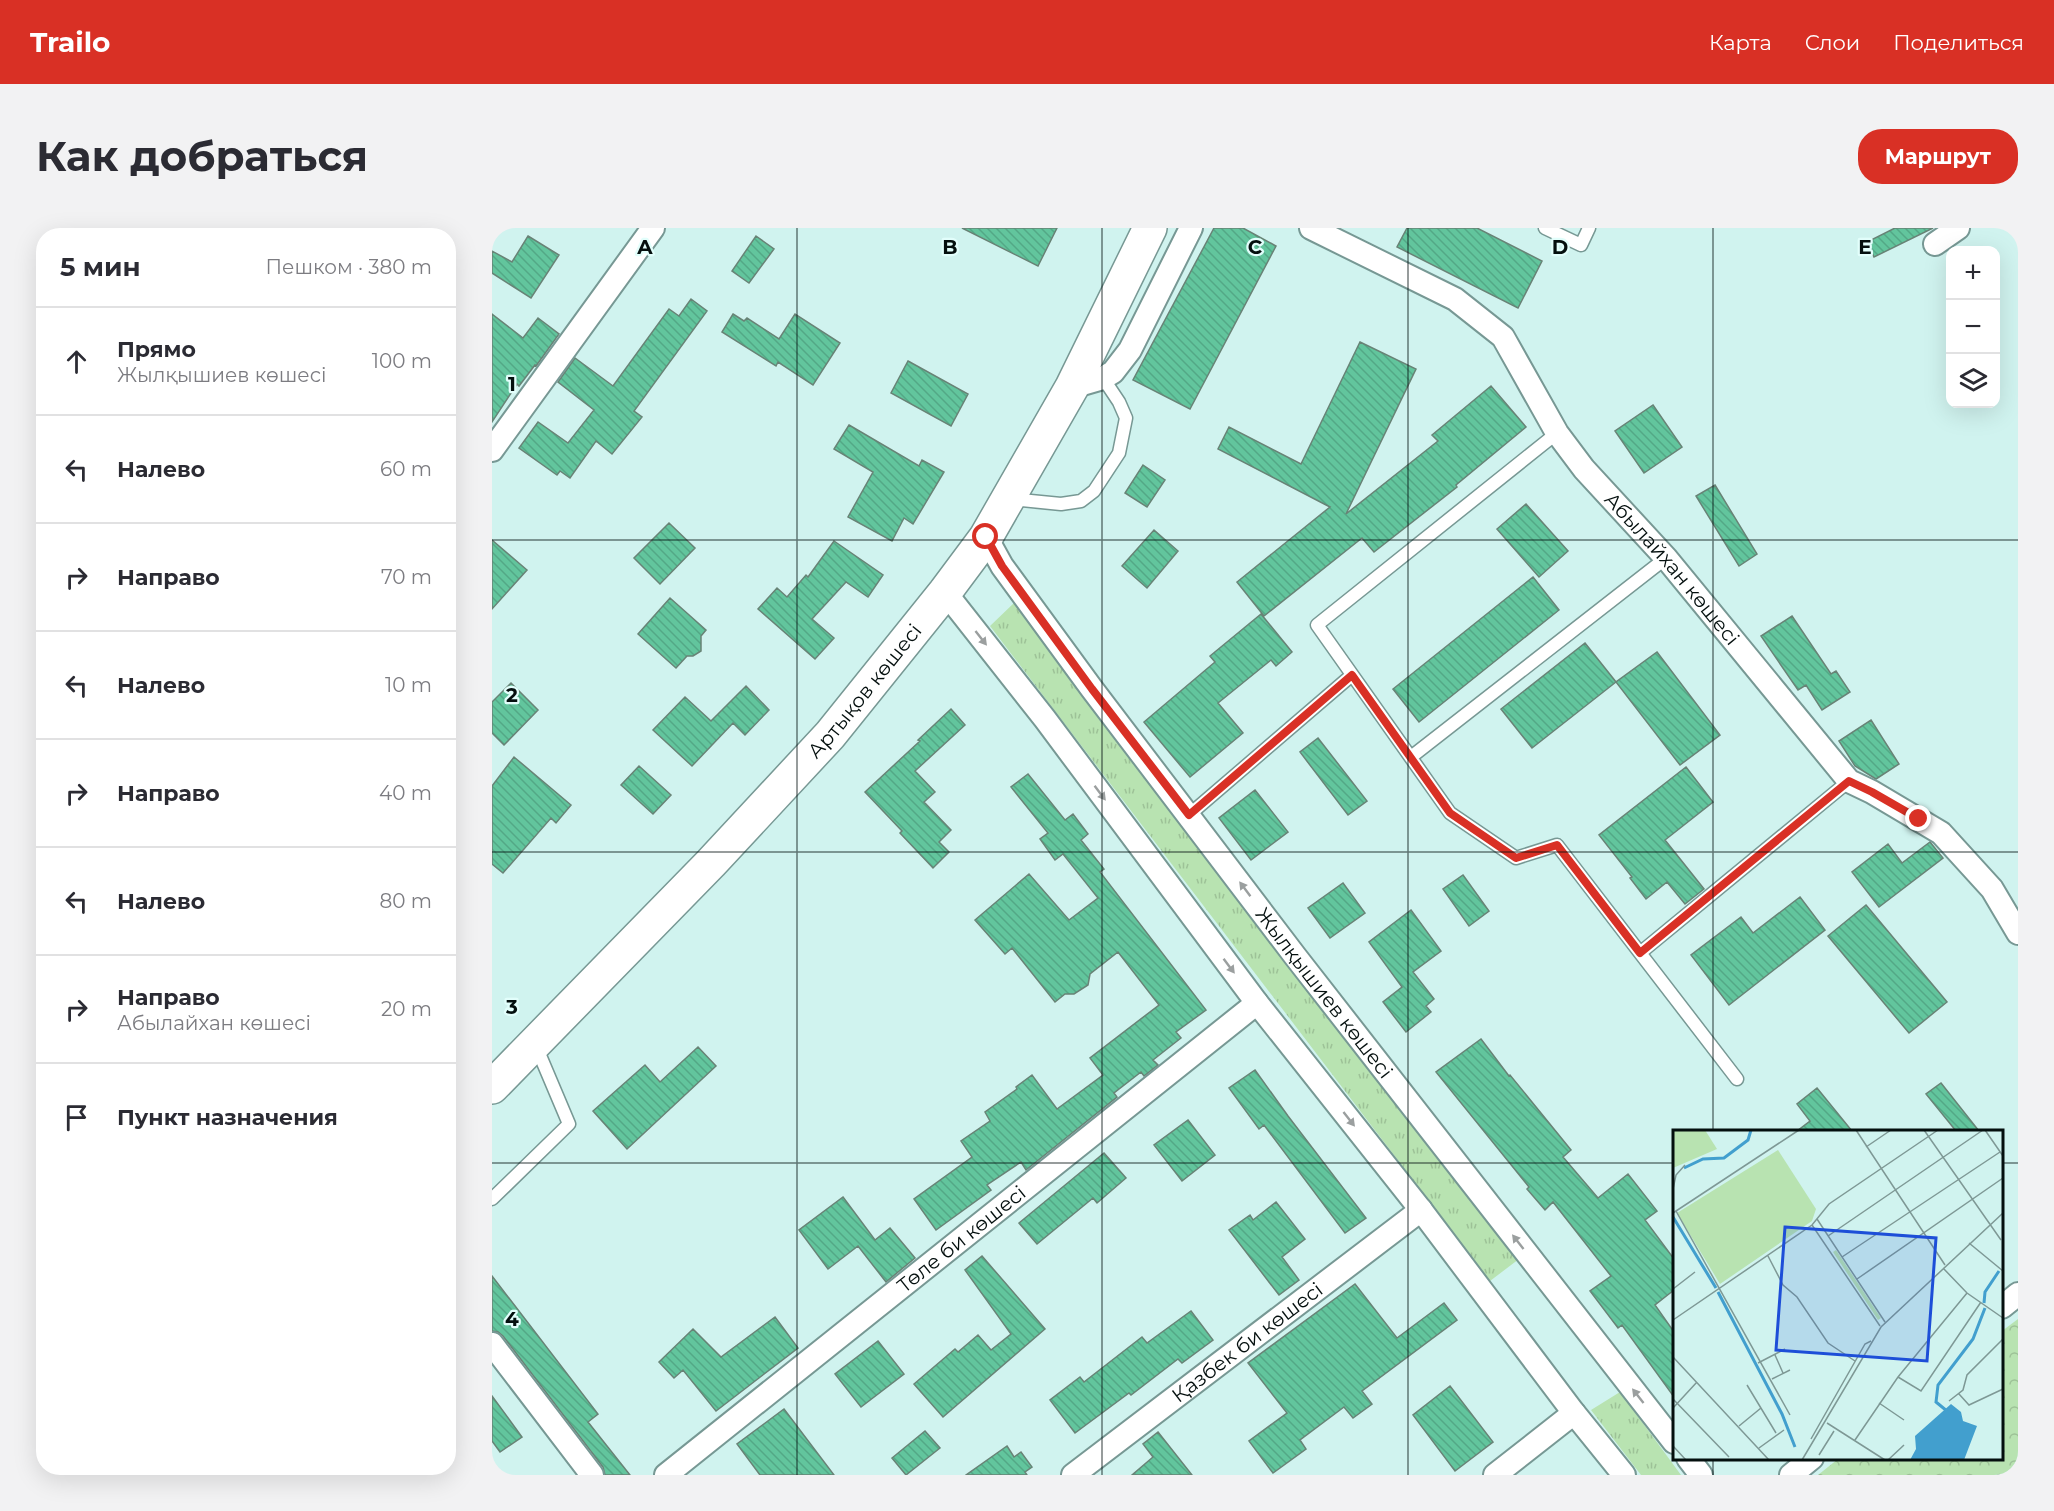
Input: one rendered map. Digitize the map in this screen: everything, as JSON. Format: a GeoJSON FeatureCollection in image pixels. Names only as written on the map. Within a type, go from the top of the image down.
{"type":"FeatureCollection","features":[{"type":"Feature","properties":{"kind":"highway","name":"Артықов көшесі"},"geometry":{"type":"LineString","coordinates":[[492,1087],[711,863],[822,743],[945,592],[986,537],[1009,499],[1072,387],[1150,228]]}},
{"type":"Feature","properties":{"kind":"street"},"geometry":{"type":"LineString","coordinates":[[492,450],[621,275],[652,228]]}},
{"type":"Feature","properties":{"kind":"street"},"geometry":{"type":"LineString","coordinates":[[1072,387],[1103,378],[1113,372],[1130,350],[1191,228]]}},
{"type":"Feature","properties":{"kind":"street","name":"Абылайхан көшесі"},"geometry":{"type":"LineString","coordinates":[[1311,228],[1455,299],[1503,337],[1557,434],[1584,469],[1666,558],[1849,781],[1941,833],[1992,889],[2018,933]]}},
{"type":"Feature","properties":{"kind":"street"},"geometry":{"type":"LineString","coordinates":[[1935,244],[1959,228]]}},
{"type":"Feature","properties":{"kind":"street","name":"Жылқышиев көшесі"},"geometry":{"type":"LineString","coordinates":[[986,537],[1002,566],[1029,604],[1295,956],[1673,1441]]}},
{"type":"Feature","properties":{"kind":"street"},"geometry":{"type":"LineString","coordinates":[[945,592],[1052,728],[1257,1003],[1421,1210],[1574,1413],[1624,1475]]}},
{"type":"Feature","properties":{"kind":"street","name":"Төле би көшесі"},"geometry":{"type":"LineString","coordinates":[[666,1475],[1257,1003]]}},
{"type":"Feature","properties":{"kind":"street","name":"Қазбек би көшесі"},"geometry":{"type":"LineString","coordinates":[[1073,1475],[1421,1210]]}},
{"type":"Feature","properties":{"kind":"street"},"geometry":{"type":"LineString","coordinates":[[2003,1305],[2018,1294]]}},
{"type":"Feature","properties":{"kind":"street"},"geometry":{"type":"LineString","coordinates":[[492,1344],[592,1475]]}},
{"type":"Feature","properties":{"kind":"street"},"geometry":{"type":"LineString","coordinates":[[1495,1475],[1574,1413]]}},
{"type":"Feature","properties":{"kind":"street"},"geometry":{"type":"LineString","coordinates":[[1690,1460],[1701,1475]]}},
{"type":"Feature","properties":{"kind":"street"},"geometry":{"type":"LineString","coordinates":[[1791,1475],[1810,1460]]}},
{"type":"Feature","properties":{"kind":"lane"},"geometry":{"type":"LineString","coordinates":[[1545,228],[1581,245],[1589,228]]}},
{"type":"Feature","properties":{"kind":"lane"},"geometry":{"type":"LineString","coordinates":[[1009,499],[1062,504],[1081,501],[1094,491],[1119,453],[1126,418],[1119,402],[1103,378]]}},
{"type":"Feature","properties":{"kind":"lane"},"geometry":{"type":"LineString","coordinates":[[1557,434],[1317,625],[1450,813],[1516,858],[1557,845],[1737,1079]]}},
{"type":"Feature","properties":{"kind":"lane"},"geometry":{"type":"LineString","coordinates":[[1411,757],[1666,558]]}},
{"type":"Feature","properties":{"kind":"lane"},"geometry":{"type":"LineString","coordinates":[[1189,815],[1352,675]]}},
{"type":"Feature","properties":{"kind":"lane"},"geometry":{"type":"LineString","coordinates":[[1640,953],[1849,781]]}},
{"type":"Feature","properties":{"kind":"lane"},"geometry":{"type":"LineString","coordinates":[[492,1199],[569,1124],[534,1042]]}},
{"type":"Feature","properties":{"kind":"green space"},"geometry":{"type":"Polygon","coordinates":[[[1015,602],[1519,1259],[1490,1281],[990,626],[1015,602]]]}},
{"type":"Feature","properties":{"kind":"green space"},"geometry":{"type":"Polygon","coordinates":[[[2018,1319],[2018,1475],[1818,1475],[1837,1460],[2003,1460],[2003,1330],[2018,1319]]]}},
{"type":"Feature","properties":{"kind":"green space"},"geometry":{"type":"Polygon","coordinates":[[[1620,1392],[1681,1475],[1641,1475],[1591,1410],[1620,1392]]]}},
{"type":"Feature","properties":{"kind":"building"},"geometry":{"type":"Polygon","coordinates":[[[962,228],[1057,228],[1038,266],[962,228]]]}},
{"type":"Feature","properties":{"kind":"building"},"geometry":{"type":"Polygon","coordinates":[[[1214,228],[1243,228],[1276,246],[1190,409],[1133,380],[1214,228]]]}},
{"type":"Feature","properties":{"kind":"building"},"geometry":{"type":"Polygon","coordinates":[[[1407,228],[1477,228],[1542,261],[1518,308],[1397,247],[1407,228]]]}},
{"type":"Feature","properties":{"kind":"building"},"geometry":{"type":"Polygon","coordinates":[[[1895,228],[1933,228],[1874,257],[1867,242],[1895,228]]]}},
{"type":"Feature","properties":{"kind":"building"},"geometry":{"type":"Polygon","coordinates":[[[528,236],[559,255],[531,298],[492,273],[492,251],[512,262],[528,236]]]}},
{"type":"Feature","properties":{"kind":"building"},"geometry":{"type":"Polygon","coordinates":[[[756,236],[774,249],[749,283],[732,271],[756,236]]]}},
{"type":"Feature","properties":{"kind":"building"},"geometry":{"type":"Polygon","coordinates":[[[691,299],[707,311],[634,411],[642,417],[612,454],[596,441],[570,478],[560,471],[557,475],[519,448],[538,422],[568,443],[594,410],[558,382],[575,358],[613,386],[669,309],[679,316],[691,299]]]}},
{"type":"Feature","properties":{"kind":"building"},"geometry":{"type":"Polygon","coordinates":[[[492,314],[523,338],[538,318],[559,334],[536,366],[519,386],[517,384],[492,422],[492,314]]]}},
{"type":"Feature","properties":{"kind":"building"},"geometry":{"type":"Polygon","coordinates":[[[733,314],[744,321],[747,318],[779,339],[795,314],[840,343],[813,385],[778,362],[776,366],[722,332],[733,314]]]}},
{"type":"Feature","properties":{"kind":"building"},"geometry":{"type":"Polygon","coordinates":[[[1360,342],[1416,369],[1346,514],[1438,441],[1432,435],[1491,386],[1526,427],[1456,485],[1457,487],[1374,552],[1362,538],[1264,616],[1237,582],[1330,507],[1218,449],[1229,427],[1301,464],[1360,342]]]}},
{"type":"Feature","properties":{"kind":"building"},"geometry":{"type":"Polygon","coordinates":[[[908,361],[968,394],[951,426],[891,393],[908,361]]]}},
{"type":"Feature","properties":{"kind":"building"},"geometry":{"type":"Polygon","coordinates":[[[1653,405],[1682,447],[1644,473],[1615,431],[1653,405]]]}},
{"type":"Feature","properties":{"kind":"building"},"geometry":{"type":"Polygon","coordinates":[[[849,425],[919,466],[922,460],[944,472],[913,524],[904,518],[892,541],[848,517],[873,472],[834,449],[849,425]]]}},
{"type":"Feature","properties":{"kind":"building"},"geometry":{"type":"Polygon","coordinates":[[[1143,465],[1165,480],[1147,507],[1125,493],[1143,465]]]}},
{"type":"Feature","properties":{"kind":"building"},"geometry":{"type":"Polygon","coordinates":[[[1715,485],[1757,554],[1739,566],[1696,496],[1715,485]]]}},
{"type":"Feature","properties":{"kind":"building"},"geometry":{"type":"Polygon","coordinates":[[[1526,504],[1568,551],[1539,577],[1497,529],[1526,504]]]}},
{"type":"Feature","properties":{"kind":"building"},"geometry":{"type":"Polygon","coordinates":[[[669,523],[695,548],[660,584],[634,558],[669,523]]]}},
{"type":"Feature","properties":{"kind":"building"},"geometry":{"type":"Polygon","coordinates":[[[1154,530],[1178,551],[1147,588],[1122,566],[1154,530]]]}},
{"type":"Feature","properties":{"kind":"building"},"geometry":{"type":"Polygon","coordinates":[[[492,540],[527,570],[492,609],[492,540]]]}},
{"type":"Feature","properties":{"kind":"building"},"geometry":{"type":"Polygon","coordinates":[[[834,541],[883,575],[868,597],[846,582],[812,619],[834,638],[815,659],[758,609],[777,588],[787,597],[806,575],[808,577],[834,541]]]}},
{"type":"Feature","properties":{"kind":"building"},"geometry":{"type":"Polygon","coordinates":[[[1533,577],[1559,610],[1419,722],[1393,689],[1533,577]]]}},
{"type":"Feature","properties":{"kind":"building"},"geometry":{"type":"Polygon","coordinates":[[[670,598],[706,630],[701,636],[701,651],[693,656],[687,656],[676,668],[638,634],[670,598]]]}},
{"type":"Feature","properties":{"kind":"building"},"geometry":{"type":"Polygon","coordinates":[[[1261,614],[1292,652],[1276,666],[1271,660],[1218,703],[1243,733],[1190,777],[1144,722],[1215,662],[1210,656],[1261,614]]]}},
{"type":"Feature","properties":{"kind":"building"},"geometry":{"type":"Polygon","coordinates":[[[1792,616],[1831,674],[1836,671],[1850,692],[1822,710],[1806,685],[1798,690],[1761,636],[1792,616]]]}},
{"type":"Feature","properties":{"kind":"building"},"geometry":{"type":"Polygon","coordinates":[[[1585,643],[1616,682],[1532,748],[1501,709],[1585,643]]]}},
{"type":"Feature","properties":{"kind":"building"},"geometry":{"type":"Polygon","coordinates":[[[1657,652],[1720,735],[1680,765],[1616,682],[1657,652]]]}},
{"type":"Feature","properties":{"kind":"building"},"geometry":{"type":"Polygon","coordinates":[[[511,683],[538,710],[504,745],[492,733],[492,702],[511,683]]]}},
{"type":"Feature","properties":{"kind":"building"},"geometry":{"type":"Polygon","coordinates":[[[746,686],[769,710],[745,735],[733,723],[692,766],[653,730],[685,697],[711,721],[746,686]]]}},
{"type":"Feature","properties":{"kind":"building"},"geometry":{"type":"Polygon","coordinates":[[[951,709],[965,725],[915,771],[935,792],[924,802],[951,830],[939,842],[949,852],[933,868],[865,792],[951,709]]]}},
{"type":"Feature","properties":{"kind":"building"},"geometry":{"type":"Polygon","coordinates":[[[1871,720],[1899,764],[1876,779],[1855,766],[1839,741],[1871,720]]]}},
{"type":"Feature","properties":{"kind":"building"},"geometry":{"type":"Polygon","coordinates":[[[1318,738],[1367,801],[1348,815],[1300,752],[1318,738]]]}},
{"type":"Feature","properties":{"kind":"building"},"geometry":{"type":"Polygon","coordinates":[[[514,757],[571,805],[556,823],[551,818],[503,873],[492,864],[492,786],[514,757]]]}},
{"type":"Feature","properties":{"kind":"building"},"geometry":{"type":"Polygon","coordinates":[[[639,766],[671,795],[653,814],[621,785],[639,766]]]}},
{"type":"Feature","properties":{"kind":"building"},"geometry":{"type":"Polygon","coordinates":[[[1686,767],[1713,802],[1665,840],[1704,889],[1685,904],[1667,882],[1646,899],[1599,835],[1686,767]]]}},
{"type":"Feature","properties":{"kind":"building"},"geometry":{"type":"Polygon","coordinates":[[[1028,774],[1065,820],[1073,814],[1088,834],[1081,840],[1104,869],[1100,872],[1206,1010],[1176,1032],[1181,1038],[1153,1060],[1158,1065],[1144,1076],[1141,1072],[1114,1093],[1117,1097],[1026,1170],[1021,1162],[987,1185],[991,1190],[936,1230],[914,1199],[972,1157],[961,1141],[990,1121],[985,1112],[1032,1075],[1057,1109],[1103,1075],[1090,1058],[1159,1005],[1118,952],[1090,974],[1088,985],[1074,994],[1065,994],[1055,1002],[1012,948],[1005,954],[975,920],[1029,874],[1069,920],[1098,898],[1063,854],[1055,860],[1040,839],[1048,833],[1011,787],[1028,774]]]}},
{"type":"Feature","properties":{"kind":"building"},"geometry":{"type":"Polygon","coordinates":[[[1255,790],[1288,832],[1251,860],[1219,818],[1255,790]]]}},
{"type":"Feature","properties":{"kind":"building"},"geometry":{"type":"Polygon","coordinates":[[[1930,842],[1943,858],[1879,907],[1852,872],[1888,844],[1902,863],[1930,842]]]}},
{"type":"Feature","properties":{"kind":"building"},"geometry":{"type":"Polygon","coordinates":[[[1463,875],[1489,911],[1469,926],[1443,889],[1463,875]]]}},
{"type":"Feature","properties":{"kind":"building"},"geometry":{"type":"Polygon","coordinates":[[[1343,883],[1365,913],[1330,938],[1308,908],[1343,883]]]}},
{"type":"Feature","properties":{"kind":"building"},"geometry":{"type":"Polygon","coordinates":[[[1800,897],[1825,930],[1729,1005],[1691,955],[1741,917],[1753,933],[1800,897]]]}},
{"type":"Feature","properties":{"kind":"building"},"geometry":{"type":"Polygon","coordinates":[[[1866,905],[1947,1002],[1909,1033],[1828,936],[1866,905]]]}},
{"type":"Feature","properties":{"kind":"building"},"geometry":{"type":"Polygon","coordinates":[[[1411,910],[1441,951],[1413,972],[1434,999],[1426,1006],[1431,1012],[1406,1032],[1383,1002],[1402,987],[1369,942],[1411,910]]]}},
{"type":"Feature","properties":{"kind":"building"},"geometry":{"type":"Polygon","coordinates":[[[1481,1039],[1571,1150],[1563,1157],[1598,1198],[1628,1174],[1657,1211],[1645,1220],[1673,1258],[1673,1291],[1655,1305],[1673,1331],[1673,1396],[1622,1325],[1618,1328],[1590,1291],[1611,1276],[1553,1202],[1545,1210],[1436,1072],[1481,1039]]]}},
{"type":"Feature","properties":{"kind":"building"},"geometry":{"type":"Polygon","coordinates":[[[698,1047],[716,1066],[627,1149],[593,1111],[645,1065],[660,1082],[698,1047]]]}},
{"type":"Feature","properties":{"kind":"building"},"geometry":{"type":"Polygon","coordinates":[[[1255,1070],[1366,1218],[1345,1233],[1264,1125],[1259,1129],[1229,1088],[1255,1070]]]}},
{"type":"Feature","properties":{"kind":"building"},"geometry":{"type":"Polygon","coordinates":[[[1941,1083],[1978,1130],[1955,1130],[1926,1094],[1941,1083]]]}},
{"type":"Feature","properties":{"kind":"building"},"geometry":{"type":"Polygon","coordinates":[[[1817,1088],[1851,1130],[1798,1130],[1810,1121],[1797,1104],[1817,1088]]]}},
{"type":"Feature","properties":{"kind":"building"},"geometry":{"type":"Polygon","coordinates":[[[1188,1120],[1215,1155],[1182,1181],[1154,1145],[1188,1120]]]}},
{"type":"Feature","properties":{"kind":"building"},"geometry":{"type":"Polygon","coordinates":[[[1104,1153],[1126,1178],[1097,1203],[1093,1198],[1037,1244],[1019,1223],[1104,1153]]]}},
{"type":"Feature","properties":{"kind":"building"},"geometry":{"type":"Polygon","coordinates":[[[843,1197],[875,1240],[890,1228],[915,1258],[886,1282],[858,1246],[828,1269],[799,1230],[843,1197]]]}},
{"type":"Feature","properties":{"kind":"building"},"geometry":{"type":"Polygon","coordinates":[[[1276,1202],[1305,1239],[1282,1257],[1299,1280],[1279,1295],[1229,1230],[1250,1215],[1253,1220],[1276,1202]]]}},
{"type":"Feature","properties":{"kind":"building"},"geometry":{"type":"Polygon","coordinates":[[[982,1256],[1045,1329],[943,1417],[914,1384],[955,1349],[958,1352],[978,1335],[991,1350],[1011,1334],[965,1270],[982,1256]]]}},
{"type":"Feature","properties":{"kind":"building"},"geometry":{"type":"Polygon","coordinates":[[[492,1276],[598,1414],[588,1422],[630,1475],[605,1475],[603,1467],[503,1336],[492,1331],[492,1276]]]}},
{"type":"Feature","properties":{"kind":"building"},"geometry":{"type":"Polygon","coordinates":[[[1355,1284],[1397,1338],[1444,1303],[1457,1320],[1362,1391],[1372,1404],[1353,1418],[1344,1407],[1300,1440],[1306,1449],[1273,1473],[1249,1441],[1287,1413],[1248,1363],[1355,1284]]]}},
{"type":"Feature","properties":{"kind":"building"},"geometry":{"type":"Polygon","coordinates":[[[1191,1311],[1213,1340],[1182,1363],[1178,1359],[1131,1395],[1129,1393],[1075,1433],[1050,1400],[1080,1377],[1084,1382],[1142,1337],[1147,1343],[1191,1311]]]}},
{"type":"Feature","properties":{"kind":"building"},"geometry":{"type":"Polygon","coordinates":[[[775,1317],[798,1348],[716,1411],[683,1370],[674,1378],[659,1362],[693,1329],[721,1357],[775,1317]]]}},
{"type":"Feature","properties":{"kind":"building"},"geometry":{"type":"Polygon","coordinates":[[[878,1341],[904,1374],[861,1407],[835,1374],[878,1341]]]}},
{"type":"Feature","properties":{"kind":"building"},"geometry":{"type":"Polygon","coordinates":[[[1450,1386],[1493,1442],[1455,1471],[1413,1415],[1450,1386]]]}},
{"type":"Feature","properties":{"kind":"building"},"geometry":{"type":"Polygon","coordinates":[[[492,1396],[522,1437],[500,1452],[492,1441],[492,1396]]]}},
{"type":"Feature","properties":{"kind":"building"},"geometry":{"type":"Polygon","coordinates":[[[784,1409],[834,1475],[760,1475],[737,1444],[784,1409]]]}},
{"type":"Feature","properties":{"kind":"building"},"geometry":{"type":"Polygon","coordinates":[[[925,1431],[940,1448],[906,1475],[892,1458],[925,1431]]]}},
{"type":"Feature","properties":{"kind":"building"},"geometry":{"type":"Polygon","coordinates":[[[1158,1432],[1192,1475],[1132,1475],[1153,1457],[1143,1444],[1158,1432]]]}},
{"type":"Feature","properties":{"kind":"building"},"geometry":{"type":"Polygon","coordinates":[[[1007,1446],[1014,1457],[1021,1452],[1032,1467],[1025,1472],[1027,1475],[966,1475],[1007,1446]]]}},
{"type":"Feature","properties":{"kind":"route"},"geometry":{"type":"LineString","coordinates":[[986,537],[1002,566],[1092,689],[1189,815],[1352,675],[1450,813],[1516,858],[1557,845],[1640,953],[1849,781],[1919,819]]}}]}
